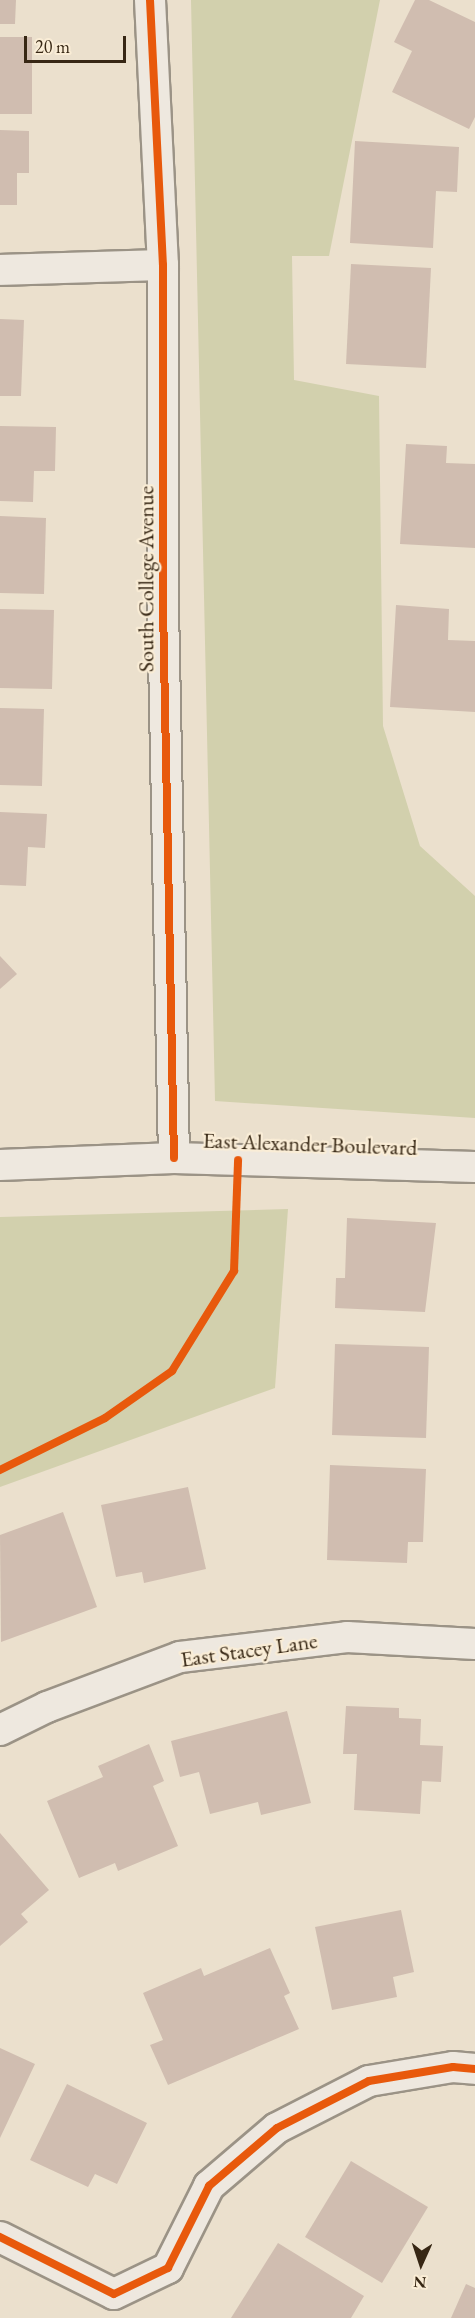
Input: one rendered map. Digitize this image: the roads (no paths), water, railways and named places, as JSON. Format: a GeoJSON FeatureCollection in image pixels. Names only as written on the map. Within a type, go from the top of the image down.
{"type":"FeatureCollection","features":[{"type":"Feature","properties":{"kind":"street","name":"South College Avenue"},"geometry":{"type":"LineString","coordinates":[[150,0],[163,265],[163,606],[174,1158]]}},
{"type":"Feature","properties":{"kind":"street"},"geometry":{"type":"LineString","coordinates":[[0,270],[163,265]]}},
{"type":"Feature","properties":{"kind":"street","name":"East Alexander Boulevard"},"geometry":{"type":"LineString","coordinates":[[0,1166],[174,1158],[475,1167]]}},
{"type":"Feature","properties":{"kind":"street","name":"East Stacey Lane"},"geometry":{"type":"LineString","coordinates":[[0,1730],[46,1707],[180,1657],[347,1637],[475,1644]]}},
{"type":"Feature","properties":{"kind":"street"},"geometry":{"type":"LineString","coordinates":[[0,2237],[114,2294],[168,2268],[209,2186],[277,2128],[369,2080],[453,2067],[475,2070]]}}]}
